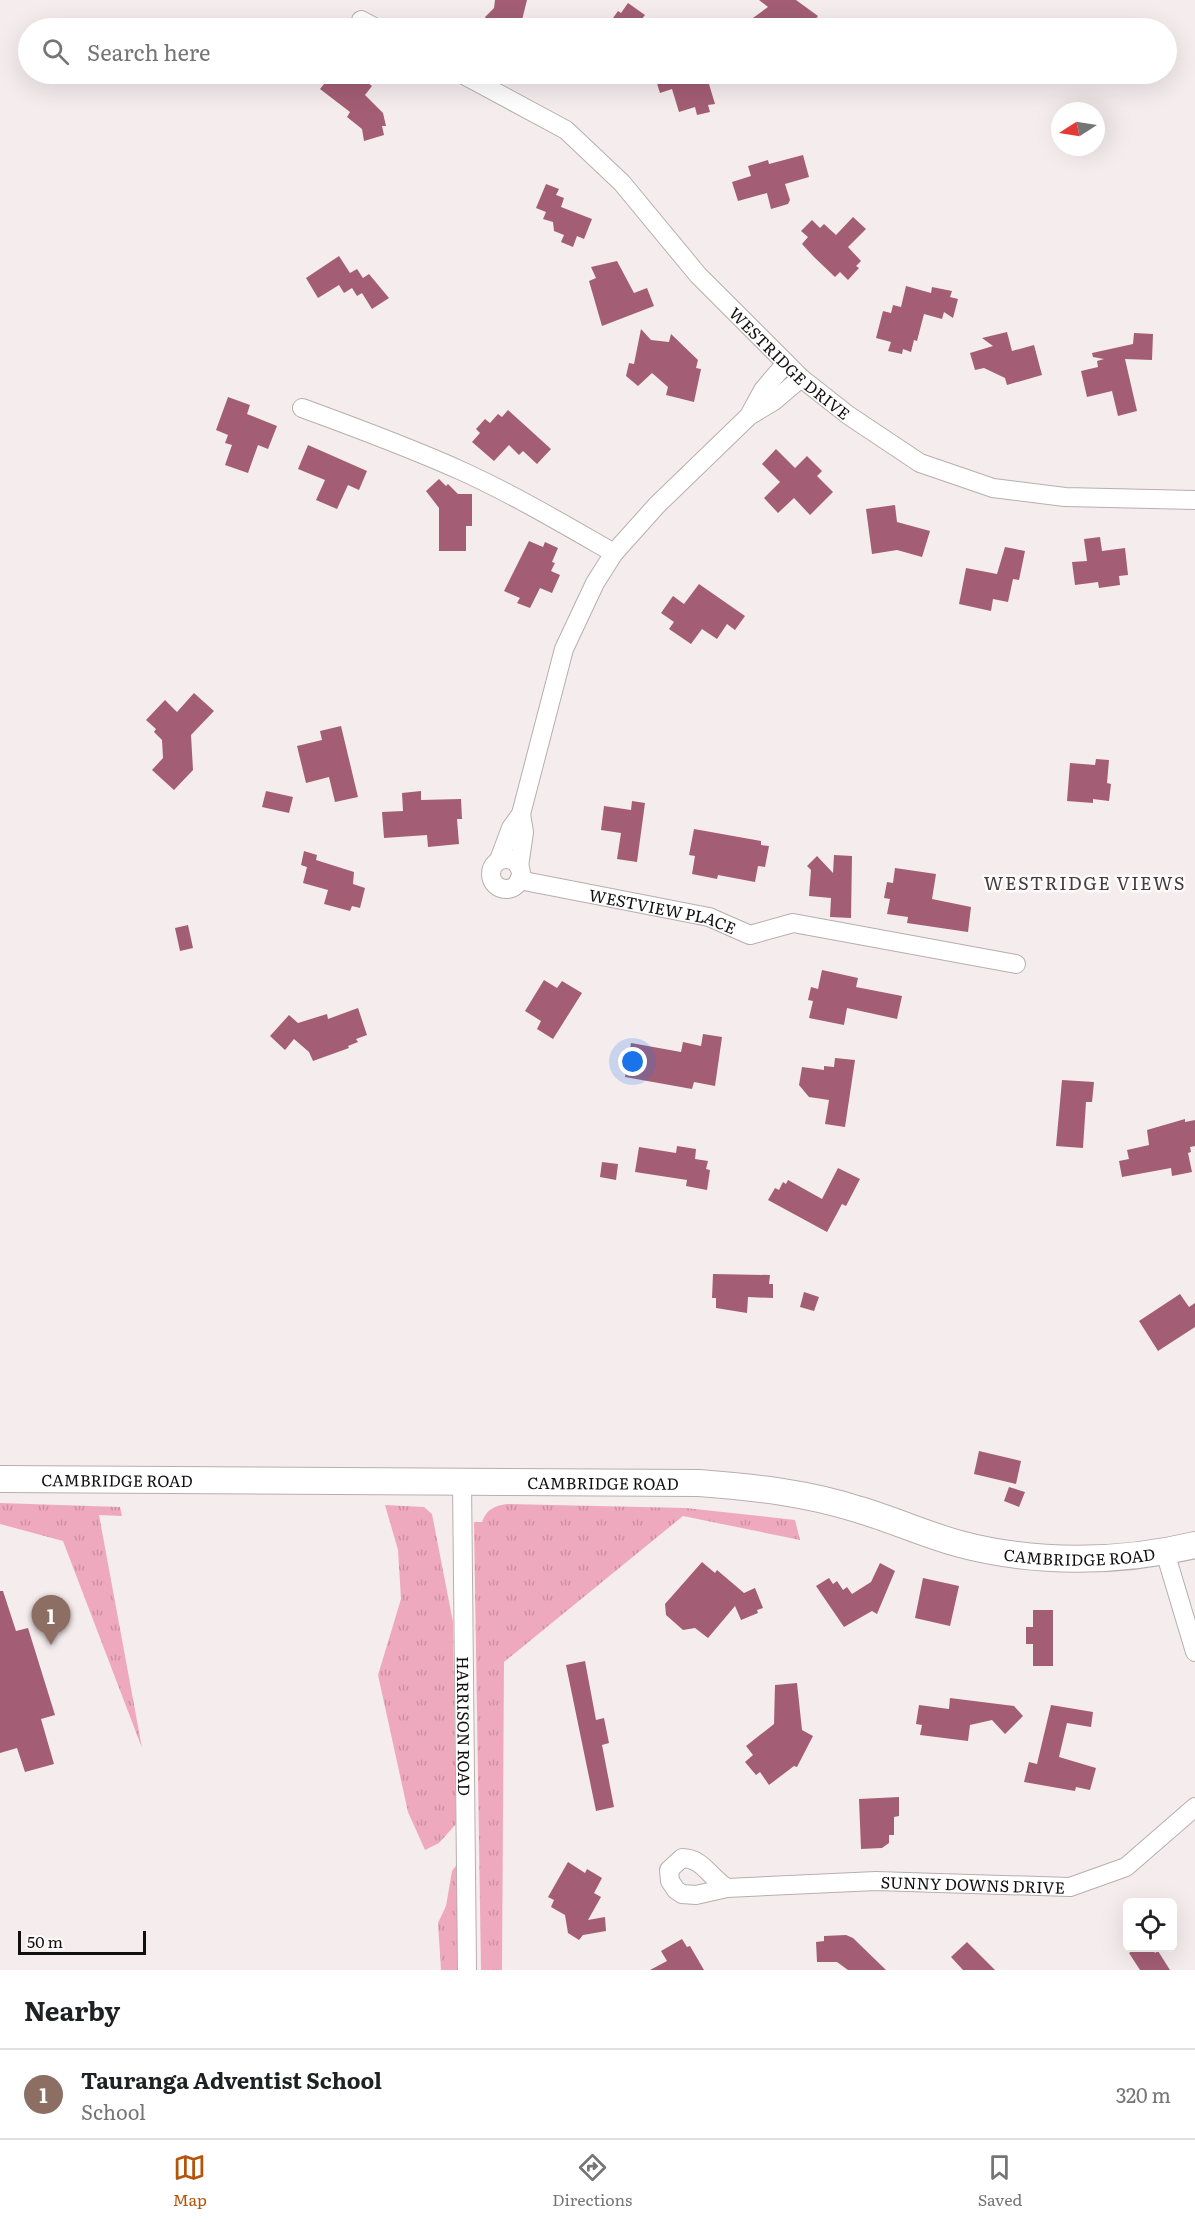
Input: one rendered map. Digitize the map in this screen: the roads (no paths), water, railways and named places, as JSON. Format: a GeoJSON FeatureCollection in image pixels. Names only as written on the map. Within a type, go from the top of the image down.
{"type":"FeatureCollection","features":[{"type":"Feature","properties":{"kind":"main road","name":"CAMBRIDGE ROAD"},"geometry":{"type":"LineString","coordinates":[[0,1479],[699,1483],[747,1486],[806,1496],[859,1509],[959,1544],[999,1552],[1092,1558],[1165,1552],[1195,1545]]}},
{"type":"Feature","properties":{"kind":"street","name":"WESTRIDGE DRIVE"},"geometry":{"type":"LineString","coordinates":[[481,84],[566,130],[622,183],[698,275],[801,378],[848,415],[920,463],[993,488],[1065,497],[1195,500]]}},
{"type":"Feature","properties":{"kind":"street"},"geometry":{"type":"LineString","coordinates":[[749,416],[763,390],[786,363]]}},
{"type":"Feature","properties":{"kind":"street"},"geometry":{"type":"LineString","coordinates":[[521,814],[524,832],[519,874],[509,888],[499,887],[494,883],[491,870],[499,860],[511,828],[521,814],[564,649],[595,583],[614,553],[657,505],[749,416],[774,401],[801,378]]}},
{"type":"Feature","properties":{"kind":"street"},"geometry":{"type":"LineString","coordinates":[[302,408],[395,442],[466,473],[531,505],[614,553]]}},
{"type":"Feature","properties":{"kind":"street"},"geometry":{"type":"LineString","coordinates":[[499,860],[512,860],[519,874]]}},
{"type":"Feature","properties":{"kind":"street","name":"WESTVIEW PLACE"},"geometry":{"type":"LineString","coordinates":[[519,874],[709,917],[750,935],[793,923],[1016,964]]}},
{"type":"Feature","properties":{"kind":"street","name":"HARRISON ROAD"},"geometry":{"type":"LineString","coordinates":[[462,1480],[467,1970]]}},
{"type":"Feature","properties":{"kind":"street"},"geometry":{"type":"LineString","coordinates":[[1165,1552],[1195,1652]]}},
{"type":"Feature","properties":{"kind":"street","name":"SUNNY DOWNS DRIVE"},"geometry":{"type":"LineString","coordinates":[[727,1888],[876,1881],[1070,1887],[1126,1867],[1195,1807]]}},
{"type":"Feature","properties":{"kind":"place","name":"Tauranga Adventist School"},"geometry":{"type":"Point","coordinates":[51,1645]}},
{"type":"Feature","properties":{"kind":"district","name":"WESTRIDGE VIEWS"},"geometry":{"type":"Point","coordinates":[1085,882]}}]}
